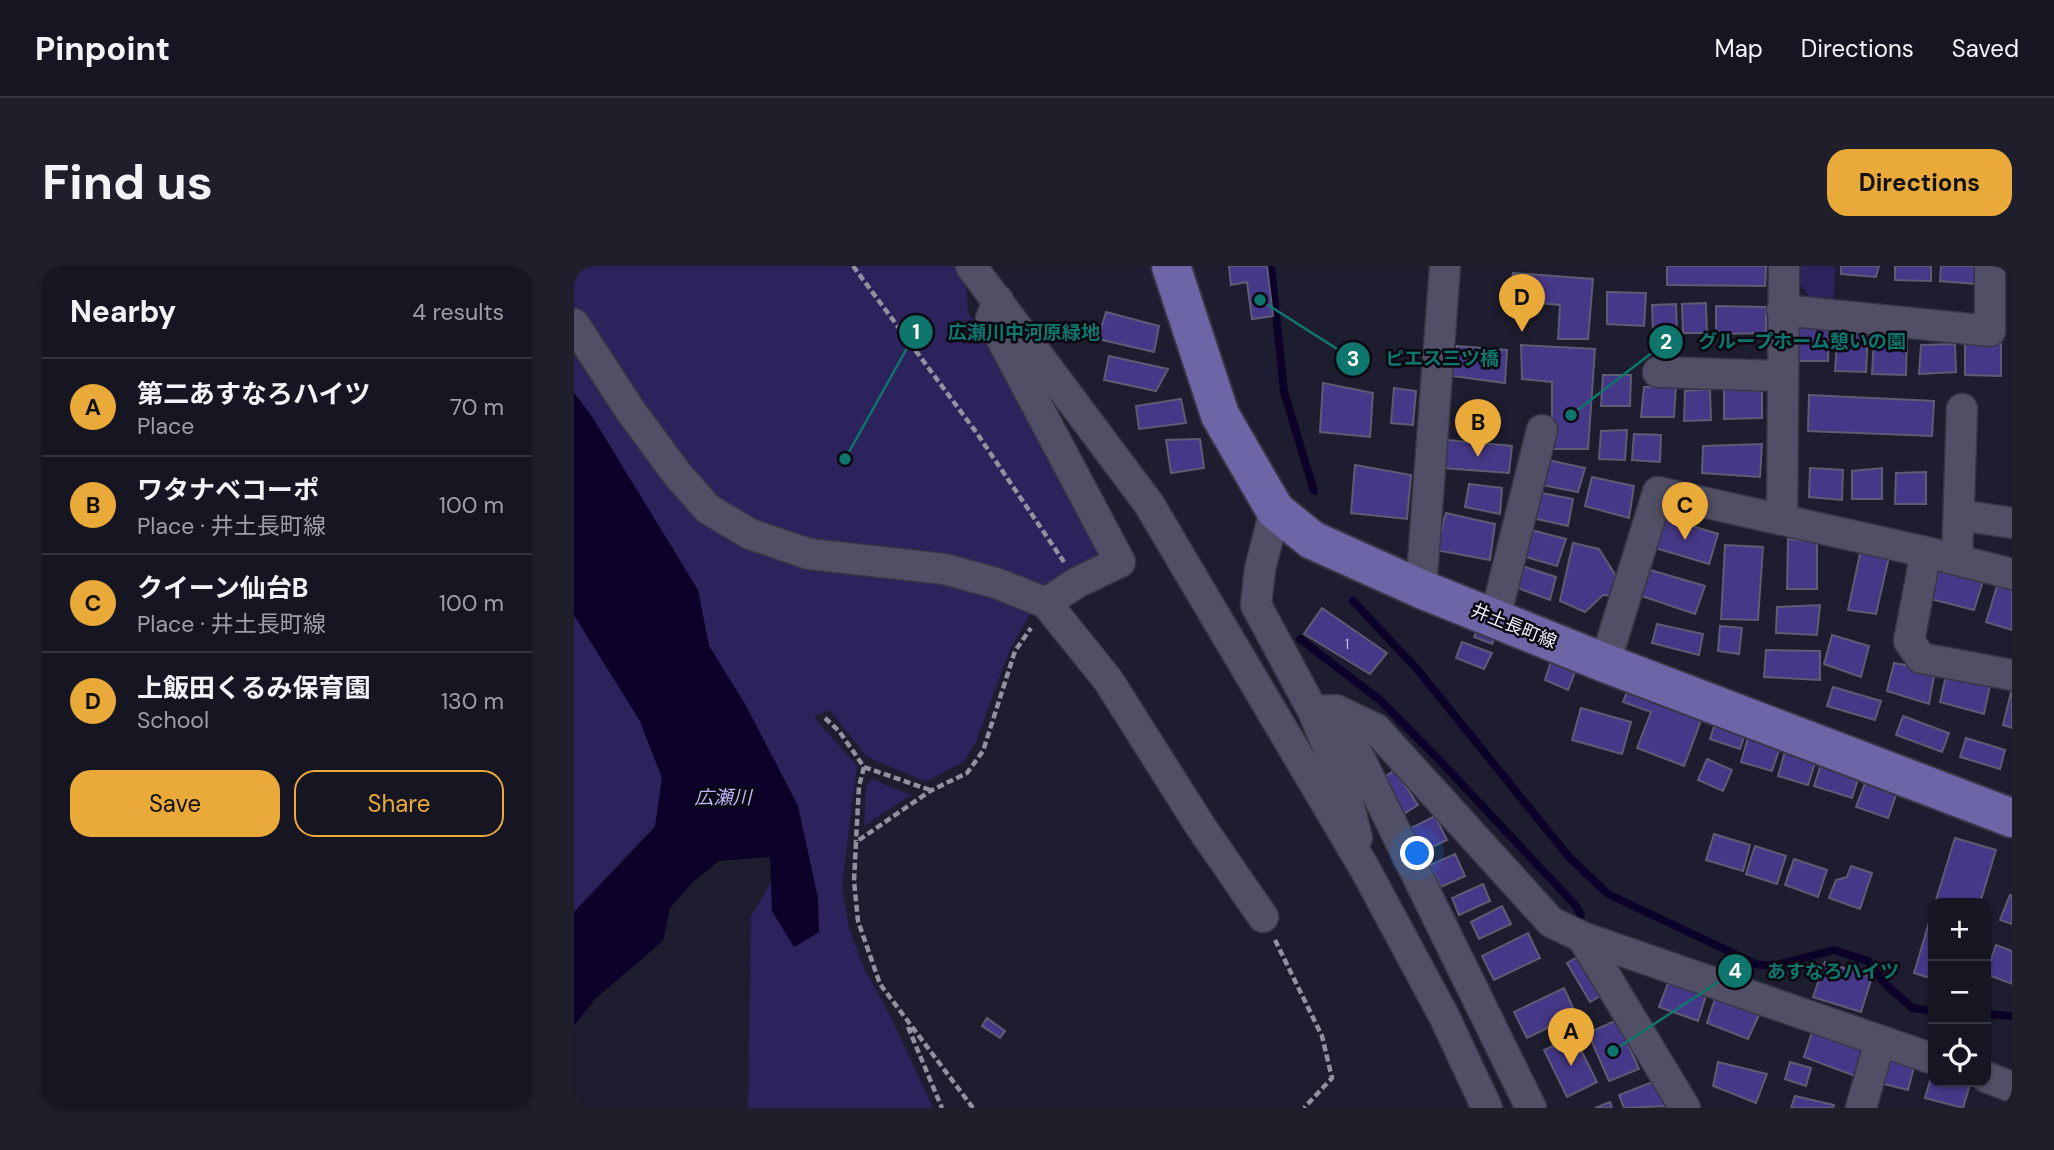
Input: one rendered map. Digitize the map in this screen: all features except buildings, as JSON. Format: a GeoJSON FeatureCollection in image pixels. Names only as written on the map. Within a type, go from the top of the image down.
{"type":"FeatureCollection","features":[{"type":"Feature","properties":{"kind":"main road","name":"井土長町線"},"geometry":{"type":"LineString","coordinates":[[1171,266],[1220,415],[1275,510],[1312,540],[1421,589],[1605,663],[2012,818]]}},
{"type":"Feature","properties":{"kind":"street"},"geometry":{"type":"LineString","coordinates":[[971,266],[1149,504],[1365,869],[1444,1016],[1487,1108]]}},
{"type":"Feature","properties":{"kind":"street"},"geometry":{"type":"LineString","coordinates":[[1421,589],[1445,266]]}},
{"type":"Feature","properties":{"kind":"street"},"geometry":{"type":"LineString","coordinates":[[1782,520],[1784,266]]}},
{"type":"Feature","properties":{"kind":"street"},"geometry":{"type":"LineString","coordinates":[[1782,310],[1990,331],[1990,266]]}},
{"type":"Feature","properties":{"kind":"street"},"geometry":{"type":"LineString","coordinates":[[998,300],[991,319],[1120,562],[1078,582],[1046,603]]}},
{"type":"Feature","properties":{"kind":"street"},"geometry":{"type":"LineString","coordinates":[[574,324],[630,410],[677,474],[708,509],[750,534],[809,554],[944,569],[996,583],[1046,603],[1108,680],[1151,744],[1201,827],[1264,917]]}},
{"type":"Feature","properties":{"kind":"street"},"geometry":{"type":"LineString","coordinates":[[1657,372],[1782,376]]}},
{"type":"Feature","properties":{"kind":"street"},"geometry":{"type":"LineString","coordinates":[[1957,559],[1962,409]]}},
{"type":"Feature","properties":{"kind":"street"},"geometry":{"type":"LineString","coordinates":[[1495,618],[1542,430]]}},
{"type":"Feature","properties":{"kind":"street"},"geometry":{"type":"LineString","coordinates":[[1605,663],[1658,492],[1957,559],[2012,574]]}},
{"type":"Feature","properties":{"kind":"street"},"geometry":{"type":"LineString","coordinates":[[1275,510],[1260,569],[1256,605],[1324,711],[1531,1108]]}},
{"type":"Feature","properties":{"kind":"street"},"geometry":{"type":"LineString","coordinates":[[1959,514],[2012,523]]}},
{"type":"Feature","properties":{"kind":"street"},"geometry":{"type":"LineString","coordinates":[[1926,552],[1909,641],[1915,650],[1921,658],[2012,675]]}},
{"type":"Feature","properties":{"kind":"street"},"geometry":{"type":"LineString","coordinates":[[1324,711],[1365,869]]}},
{"type":"Feature","properties":{"kind":"street"},"geometry":{"type":"LineString","coordinates":[[1324,711],[1376,729],[1551,922],[1582,937],[1928,1057]]}},
{"type":"Feature","properties":{"kind":"street"},"geometry":{"type":"LineString","coordinates":[[1582,937],[1685,1108]]}},
{"type":"Feature","properties":{"kind":"street"},"geometry":{"type":"LineString","coordinates":[[1861,1108],[1880,1041]]}},
{"type":"Feature","properties":{"kind":"street"},"geometry":{"type":"LineString","coordinates":[[1991,1079],[2012,1087]]}},
{"type":"Feature","properties":{"kind":"path"},"geometry":{"type":"LineString","coordinates":[[853,266],[976,432],[1078,582]]}},
{"type":"Feature","properties":{"kind":"path"},"geometry":{"type":"LineString","coordinates":[[856,842],[930,791],[967,773],[983,751],[1015,651],[1046,603]]}},
{"type":"Feature","properties":{"kind":"path"},"geometry":{"type":"LineString","coordinates":[[825,718],[839,731],[864,767],[930,791]]}},
{"type":"Feature","properties":{"kind":"path"},"geometry":{"type":"LineString","coordinates":[[864,767],[859,786],[854,881],[858,921],[880,984],[973,1108]]}},
{"type":"Feature","properties":{"kind":"path"},"geometry":{"type":"LineString","coordinates":[[1264,917],[1322,1037],[1332,1078],[1304,1108]]}},
{"type":"Feature","properties":{"kind":"path"},"geometry":{"type":"LineString","coordinates":[[905,1020],[942,1108]]}},
{"type":"Feature","properties":{"kind":"shaded area"},"geometry":{"type":"Polygon","coordinates":[[[574,266],[957,266],[965,276],[968,312],[1103,555],[1036,592],[1005,602],[1032,611],[1010,649],[976,742],[963,762],[926,782],[867,757],[830,710],[814,717],[857,766],[842,887],[849,928],[864,968],[891,1017],[933,1108],[748,1108],[751,916],[771,882],[772,911],[794,947],[819,932],[798,806],[745,704],[709,646],[698,590],[591,415],[574,393],[574,266]]]}},
{"type":"Feature","properties":{"kind":"shaded area"},"geometry":{"type":"Polygon","coordinates":[[[1797,266],[1835,266],[1834,299],[1810,298],[1797,279],[1797,266]]]}},
{"type":"Feature","properties":{"kind":"shaded area"},"geometry":{"type":"Polygon","coordinates":[[[574,615],[640,721],[662,778],[655,826],[574,912],[574,615]]]}},
{"type":"Feature","properties":{"kind":"shaded area"},"geometry":{"type":"Polygon","coordinates":[[[872,779],[911,795],[864,826],[866,786],[872,779]]]}},
{"type":"Feature","properties":{"kind":"water","name":"広瀬川"},"geometry":{"type":"Polygon","coordinates":[[[574,393],[591,415],[698,590],[709,646],[745,704],[798,806],[818,898],[819,932],[794,947],[772,911],[770,857],[719,861],[693,882],[670,908],[663,941],[595,999],[574,1026],[574,912],[655,827],[662,778],[640,721],[574,615],[574,393]]]}},
{"type":"Feature","properties":{"kind":"waterway"},"geometry":{"type":"LineString","coordinates":[[1271,266],[1284,392],[1314,491]]}},
{"type":"Feature","properties":{"kind":"waterway"},"geometry":{"type":"LineString","coordinates":[[1353,601],[1417,669],[1569,857],[1608,894],[1758,965],[1776,965],[1834,950],[1868,961],[1885,984],[1912,1008],[1928,1010]]}},
{"type":"Feature","properties":{"kind":"waterway"},"geometry":{"type":"LineString","coordinates":[[1300,639],[1380,700],[1576,906],[1581,915]]}},
{"type":"Feature","properties":{"kind":"waterway"},"geometry":{"type":"LineString","coordinates":[[1991,1014],[2012,1016]]}},
{"type":"Feature","properties":{"kind":"place","name":"ピエス三ツ橋"},"geometry":{"type":"Point","coordinates":[1260,300]}},
{"type":"Feature","properties":{"kind":"place","name":"上飯田くるみ保育園"},"geometry":{"type":"Point","coordinates":[1522,332]}},
{"type":"Feature","properties":{"kind":"place","name":"グループホーム憩いの園"},"geometry":{"type":"Point","coordinates":[1571,415]}},
{"type":"Feature","properties":{"kind":"place","name":"ワタナベコーポ"},"geometry":{"type":"Point","coordinates":[1478,457]}},
{"type":"Feature","properties":{"kind":"place","name":"広瀬川中河原緑地"},"geometry":{"type":"Point","coordinates":[845,459]}},
{"type":"Feature","properties":{"kind":"place","name":"クイーン仙台B"},"geometry":{"type":"Point","coordinates":[1685,540]}},
{"type":"Feature","properties":{"kind":"place","name":"あすなろハイツ"},"geometry":{"type":"Point","coordinates":[1613,1051]}},
{"type":"Feature","properties":{"kind":"place","name":"第二あすなろハイツ"},"geometry":{"type":"Point","coordinates":[1571,1066]}}]}
